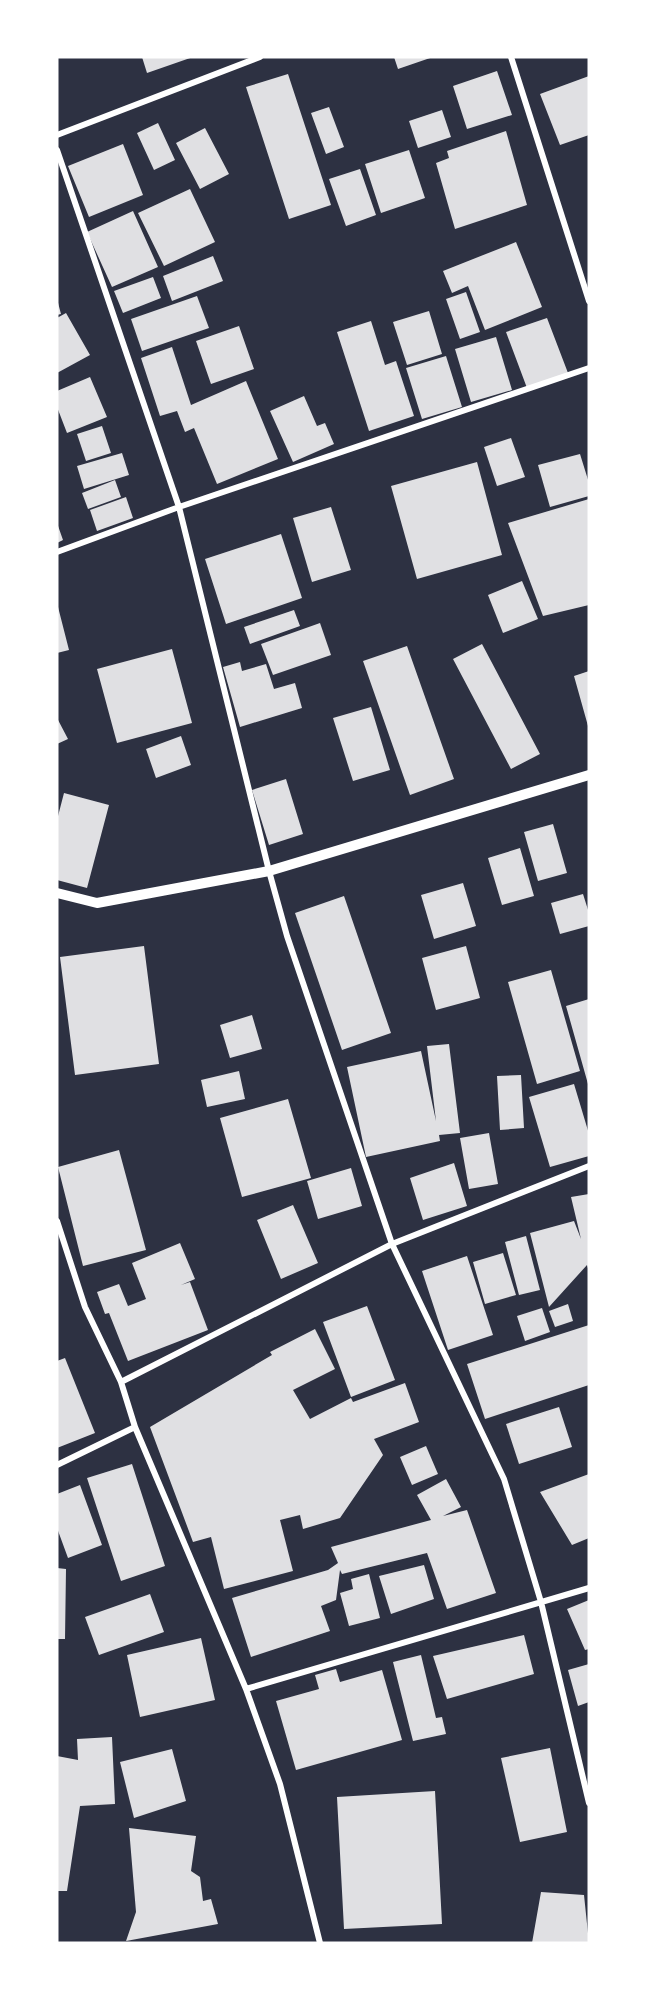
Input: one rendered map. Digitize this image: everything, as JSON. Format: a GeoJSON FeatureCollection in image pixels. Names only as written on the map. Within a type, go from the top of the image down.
{"type":"FeatureCollection","features":[{"type":"Feature","properties":{"kind":"street"},"geometry":{"type":"LineString","coordinates":[[57,135],[260,57]]}},
{"type":"Feature","properties":{"kind":"street"},"geometry":{"type":"LineString","coordinates":[[512,57],[589,301]]}},
{"type":"Feature","properties":{"kind":"street"},"geometry":{"type":"LineString","coordinates":[[57,150],[178,507],[287,936],[392,1244],[504,1479],[541,1602],[589,1803]]}},
{"type":"Feature","properties":{"kind":"street"},"geometry":{"type":"LineString","coordinates":[[57,552],[178,507],[589,368]]}},
{"type":"Feature","properties":{"kind":"street"},"geometry":{"type":"LineString","coordinates":[[57,893],[97,903],[269,872],[589,775]]}},
{"type":"Feature","properties":{"kind":"street"},"geometry":{"type":"LineString","coordinates":[[121,1382],[392,1244],[589,1166]]}},
{"type":"Feature","properties":{"kind":"street"},"geometry":{"type":"LineString","coordinates":[[57,1221],[85,1307],[121,1382],[135,1427],[246,1689],[280,1784],[320,1943]]}},
{"type":"Feature","properties":{"kind":"street"},"geometry":{"type":"LineString","coordinates":[[57,1465],[135,1427]]}},
{"type":"Feature","properties":{"kind":"street"},"geometry":{"type":"LineString","coordinates":[[246,1689],[589,1588]]}},
{"type":"Feature","properties":{"kind":"building"},"geometry":{"type":"Polygon","coordinates":[[[142,57],[193,57],[147,73],[142,57]]]}},
{"type":"Feature","properties":{"kind":"building"},"geometry":{"type":"Polygon","coordinates":[[[394,57],[433,57],[398,69],[394,57]]]}},
{"type":"Feature","properties":{"kind":"building"},"geometry":{"type":"Polygon","coordinates":[[[497,71],[512,115],[467,129],[453,86],[497,71]]]}},
{"type":"Feature","properties":{"kind":"building"},"geometry":{"type":"Polygon","coordinates":[[[288,74],[331,205],[289,219],[246,87],[288,74]]]}},
{"type":"Feature","properties":{"kind":"building"},"geometry":{"type":"Polygon","coordinates":[[[589,76],[589,135],[560,145],[540,94],[589,76]]]}},
{"type":"Feature","properties":{"kind":"building"},"geometry":{"type":"Polygon","coordinates":[[[329,107],[344,147],[326,154],[311,113],[329,107]]]}},
{"type":"Feature","properties":{"kind":"building"},"geometry":{"type":"Polygon","coordinates":[[[442,110],[451,137],[418,148],[409,121],[442,110]]]}},
{"type":"Feature","properties":{"kind":"building"},"geometry":{"type":"Polygon","coordinates":[[[158,123],[175,160],[154,170],[137,133],[158,123]]]}},
{"type":"Feature","properties":{"kind":"building"},"geometry":{"type":"Polygon","coordinates":[[[205,128],[229,174],[200,189],[176,143],[205,128]]]}},
{"type":"Feature","properties":{"kind":"building"},"geometry":{"type":"Polygon","coordinates":[[[506,131],[527,205],[455,229],[436,163],[449,158],[447,151],[506,131]]]}},
{"type":"Feature","properties":{"kind":"building"},"geometry":{"type":"Polygon","coordinates":[[[123,144],[143,195],[89,217],[68,166],[123,144]]]}},
{"type":"Feature","properties":{"kind":"building"},"geometry":{"type":"Polygon","coordinates":[[[409,150],[425,198],[381,213],[365,164],[409,150]]]}},
{"type":"Feature","properties":{"kind":"building"},"geometry":{"type":"Polygon","coordinates":[[[360,169],[376,215],[346,226],[329,179],[360,169]]]}},
{"type":"Feature","properties":{"kind":"building"},"geometry":{"type":"Polygon","coordinates":[[[190,189],[215,242],[164,266],[138,213],[190,189]]]}},
{"type":"Feature","properties":{"kind":"building"},"geometry":{"type":"Polygon","coordinates":[[[133,211],[158,267],[112,287],[87,232],[133,211]]]}},
{"type":"Feature","properties":{"kind":"building"},"geometry":{"type":"Polygon","coordinates":[[[516,242],[542,307],[485,330],[468,286],[452,293],[443,271],[516,242]]]}},
{"type":"Feature","properties":{"kind":"building"},"geometry":{"type":"Polygon","coordinates":[[[213,256],[223,281],[172,301],[163,276],[213,256]]]}},
{"type":"Feature","properties":{"kind":"building"},"geometry":{"type":"Polygon","coordinates":[[[153,277],[161,298],[123,313],[114,291],[153,277]]]}},
{"type":"Feature","properties":{"kind":"building"},"geometry":{"type":"Polygon","coordinates":[[[466,292],[480,332],[460,339],[446,299],[466,292]]]}},
{"type":"Feature","properties":{"kind":"building"},"geometry":{"type":"Polygon","coordinates":[[[197,296],[209,328],[142,351],[131,319],[197,296]]]}},
{"type":"Feature","properties":{"kind":"building"},"geometry":{"type":"Polygon","coordinates":[[[57,299],[61,314],[57,315],[57,299]]]}},
{"type":"Feature","properties":{"kind":"building"},"geometry":{"type":"Polygon","coordinates":[[[429,311],[442,354],[407,365],[393,322],[429,311]]]}},
{"type":"Feature","properties":{"kind":"building"},"geometry":{"type":"Polygon","coordinates":[[[66,313],[90,355],[57,373],[57,318],[66,313]]]}},
{"type":"Feature","properties":{"kind":"building"},"geometry":{"type":"Polygon","coordinates":[[[547,318],[568,373],[527,388],[506,332],[547,318]]]}},
{"type":"Feature","properties":{"kind":"building"},"geometry":{"type":"Polygon","coordinates":[[[371,321],[385,365],[396,361],[414,416],[369,431],[337,332],[371,321]]]}},
{"type":"Feature","properties":{"kind":"building"},"geometry":{"type":"Polygon","coordinates":[[[239,326],[254,369],[211,384],[196,341],[239,326]]]}},
{"type":"Feature","properties":{"kind":"building"},"geometry":{"type":"Polygon","coordinates":[[[496,337],[512,390],[471,402],[455,349],[496,337]]]}},
{"type":"Feature","properties":{"kind":"building"},"geometry":{"type":"Polygon","coordinates":[[[172,347],[191,405],[246,381],[278,459],[217,484],[194,428],[185,432],[177,411],[160,416],[141,358],[172,347]]]}},
{"type":"Feature","properties":{"kind":"building"},"geometry":{"type":"Polygon","coordinates":[[[446,356],[462,407],[422,419],[406,368],[446,356]]]}},
{"type":"Feature","properties":{"kind":"building"},"geometry":{"type":"Polygon","coordinates":[[[90,377],[107,417],[67,433],[57,407],[57,391],[90,377]]]}},
{"type":"Feature","properties":{"kind":"building"},"geometry":{"type":"Polygon","coordinates":[[[304,396],[317,426],[325,423],[334,444],[293,462],[270,411],[304,396]]]}},
{"type":"Feature","properties":{"kind":"building"},"geometry":{"type":"Polygon","coordinates":[[[102,426],[111,453],[86,461],[77,434],[102,426]]]}},
{"type":"Feature","properties":{"kind":"building"},"geometry":{"type":"Polygon","coordinates":[[[511,438],[525,477],[497,486],[484,447],[511,438]]]}},
{"type":"Feature","properties":{"kind":"building"},"geometry":{"type":"Polygon","coordinates":[[[122,453],[129,475],[84,489],[77,466],[122,453]]]}},
{"type":"Feature","properties":{"kind":"building"},"geometry":{"type":"Polygon","coordinates":[[[580,454],[589,483],[589,496],[550,507],[538,465],[580,454]]]}},
{"type":"Feature","properties":{"kind":"building"},"geometry":{"type":"Polygon","coordinates":[[[477,462],[502,555],[417,579],[391,486],[477,462]]]}},
{"type":"Feature","properties":{"kind":"building"},"geometry":{"type":"Polygon","coordinates":[[[115,480],[121,497],[88,509],[82,493],[115,480]]]}},
{"type":"Feature","properties":{"kind":"building"},"geometry":{"type":"Polygon","coordinates":[[[126,497],[133,518],[97,531],[90,510],[126,497]]]}},
{"type":"Feature","properties":{"kind":"building"},"geometry":{"type":"Polygon","coordinates":[[[589,499],[589,605],[543,616],[508,523],[589,499]]]}},
{"type":"Feature","properties":{"kind":"building"},"geometry":{"type":"Polygon","coordinates":[[[331,507],[351,570],[312,582],[293,518],[331,507]]]}},
{"type":"Feature","properties":{"kind":"building"},"geometry":{"type":"Polygon","coordinates":[[[57,523],[63,540],[57,543],[57,523]]]}},
{"type":"Feature","properties":{"kind":"building"},"geometry":{"type":"Polygon","coordinates":[[[281,534],[302,598],[226,624],[205,559],[281,534]]]}},
{"type":"Feature","properties":{"kind":"building"},"geometry":{"type":"Polygon","coordinates":[[[522,581],[538,619],[503,633],[488,595],[522,581]]]}},
{"type":"Feature","properties":{"kind":"building"},"geometry":{"type":"Polygon","coordinates":[[[57,603],[69,650],[57,653],[57,603]]]}},
{"type":"Feature","properties":{"kind":"building"},"geometry":{"type":"Polygon","coordinates":[[[294,610],[300,626],[250,644],[244,627],[294,610]]]}},
{"type":"Feature","properties":{"kind":"building"},"geometry":{"type":"Polygon","coordinates":[[[320,623],[331,655],[273,675],[261,644],[320,623]]]}},
{"type":"Feature","properties":{"kind":"building"},"geometry":{"type":"Polygon","coordinates":[[[482,644],[540,754],[511,769],[453,659],[482,644]]]}},
{"type":"Feature","properties":{"kind":"building"},"geometry":{"type":"Polygon","coordinates":[[[407,646],[454,779],[410,795],[363,661],[407,646]]]}},
{"type":"Feature","properties":{"kind":"building"},"geometry":{"type":"Polygon","coordinates":[[[172,649],[192,723],[117,743],[97,669],[172,649]]]}},
{"type":"Feature","properties":{"kind":"building"},"geometry":{"type":"Polygon","coordinates":[[[240,662],[242,671],[266,664],[274,689],[295,683],[302,708],[240,727],[223,667],[240,662]]]}},
{"type":"Feature","properties":{"kind":"building"},"geometry":{"type":"Polygon","coordinates":[[[589,671],[589,726],[588,726],[574,676],[589,671]]]}},
{"type":"Feature","properties":{"kind":"building"},"geometry":{"type":"Polygon","coordinates":[[[371,707],[390,770],[353,781],[333,718],[371,707]]]}},
{"type":"Feature","properties":{"kind":"building"},"geometry":{"type":"Polygon","coordinates":[[[57,718],[68,739],[57,744],[57,718]]]}},
{"type":"Feature","properties":{"kind":"building"},"geometry":{"type":"Polygon","coordinates":[[[181,736],[191,765],[156,778],[146,749],[181,736]]]}},
{"type":"Feature","properties":{"kind":"building"},"geometry":{"type":"Polygon","coordinates":[[[286,779],[303,834],[269,845],[252,790],[286,779]]]}},
{"type":"Feature","properties":{"kind":"building"},"geometry":{"type":"Polygon","coordinates":[[[64,793],[109,805],[87,888],[57,880],[57,820],[64,793]]]}},
{"type":"Feature","properties":{"kind":"building"},"geometry":{"type":"Polygon","coordinates":[[[553,824],[567,873],[538,881],[524,832],[553,824]]]}},
{"type":"Feature","properties":{"kind":"building"},"geometry":{"type":"Polygon","coordinates":[[[520,848],[534,896],[502,905],[488,858],[520,848]]]}},
{"type":"Feature","properties":{"kind":"building"},"geometry":{"type":"Polygon","coordinates":[[[463,883],[476,926],[434,939],[421,895],[463,883]]]}},
{"type":"Feature","properties":{"kind":"building"},"geometry":{"type":"Polygon","coordinates":[[[583,894],[589,913],[589,926],[560,934],[551,903],[583,894]]]}},
{"type":"Feature","properties":{"kind":"building"},"geometry":{"type":"Polygon","coordinates":[[[344,896],[391,1033],[342,1050],[295,913],[344,896]]]}},
{"type":"Feature","properties":{"kind":"building"},"geometry":{"type":"Polygon","coordinates":[[[144,946],[159,1064],[75,1075],[60,957],[144,946]]]}},
{"type":"Feature","properties":{"kind":"building"},"geometry":{"type":"Polygon","coordinates":[[[466,946],[480,998],[436,1010],[422,958],[466,946]]]}},
{"type":"Feature","properties":{"kind":"building"},"geometry":{"type":"Polygon","coordinates":[[[551,970],[580,1071],[537,1084],[508,982],[551,970]]]}},
{"type":"Feature","properties":{"kind":"building"},"geometry":{"type":"Polygon","coordinates":[[[589,999],[589,1084],[588,1084],[566,1006],[589,999]]]}},
{"type":"Feature","properties":{"kind":"building"},"geometry":{"type":"Polygon","coordinates":[[[252,1015],[262,1049],[230,1058],[220,1025],[252,1015]]]}},
{"type":"Feature","properties":{"kind":"building"},"geometry":{"type":"Polygon","coordinates":[[[449,1044],[460,1133],[439,1135],[440,1141],[366,1157],[347,1067],[421,1051],[436,1121],[427,1046],[449,1044]]]}},
{"type":"Feature","properties":{"kind":"building"},"geometry":{"type":"Polygon","coordinates":[[[239,1071],[245,1099],[207,1107],[201,1080],[239,1071]]]}},
{"type":"Feature","properties":{"kind":"building"},"geometry":{"type":"Polygon","coordinates":[[[521,1075],[524,1128],[500,1130],[497,1076],[521,1075]]]}},
{"type":"Feature","properties":{"kind":"building"},"geometry":{"type":"Polygon","coordinates":[[[574,1084],[589,1134],[589,1156],[550,1167],[529,1097],[574,1084]]]}},
{"type":"Feature","properties":{"kind":"building"},"geometry":{"type":"Polygon","coordinates":[[[288,1099],[311,1178],[242,1197],[220,1118],[288,1099]]]}},
{"type":"Feature","properties":{"kind":"building"},"geometry":{"type":"Polygon","coordinates":[[[489,1133],[498,1184],[469,1189],[460,1138],[489,1133]]]}},
{"type":"Feature","properties":{"kind":"building"},"geometry":{"type":"Polygon","coordinates":[[[119,1150],[146,1250],[83,1266],[58,1167],[119,1150]]]}},
{"type":"Feature","properties":{"kind":"building"},"geometry":{"type":"Polygon","coordinates":[[[454,1163],[467,1206],[423,1220],[410,1178],[454,1163]]]}},
{"type":"Feature","properties":{"kind":"building"},"geometry":{"type":"Polygon","coordinates":[[[351,1168],[362,1206],[318,1219],[307,1181],[351,1168]]]}},
{"type":"Feature","properties":{"kind":"building"},"geometry":{"type":"Polygon","coordinates":[[[589,1194],[589,1272],[587,1265],[549,1307],[530,1233],[574,1221],[581,1239],[571,1197],[589,1194]]]}},
{"type":"Feature","properties":{"kind":"building"},"geometry":{"type":"Polygon","coordinates":[[[293,1205],[318,1263],[281,1279],[257,1220],[293,1205]]]}},
{"type":"Feature","properties":{"kind":"building"},"geometry":{"type":"Polygon","coordinates":[[[526,1236],[540,1290],[519,1295],[505,1242],[526,1236]]]}},
{"type":"Feature","properties":{"kind":"building"},"geometry":{"type":"Polygon","coordinates":[[[180,1243],[195,1279],[181,1285],[190,1282],[208,1330],[128,1361],[109,1313],[105,1314],[97,1292],[119,1284],[128,1306],[146,1299],[132,1263],[180,1243]]]}},
{"type":"Feature","properties":{"kind":"building"},"geometry":{"type":"Polygon","coordinates":[[[503,1253],[516,1295],[485,1304],[473,1262],[503,1253]]]}},
{"type":"Feature","properties":{"kind":"building"},"geometry":{"type":"Polygon","coordinates":[[[467,1256],[493,1335],[448,1350],[422,1271],[467,1256]]]}},
{"type":"Feature","properties":{"kind":"building"},"geometry":{"type":"Polygon","coordinates":[[[568,1304],[573,1321],[555,1327],[549,1311],[568,1304]]]}},
{"type":"Feature","properties":{"kind":"building"},"geometry":{"type":"Polygon","coordinates":[[[367,1306],[395,1380],[351,1397],[323,1322],[367,1306]]]}},
{"type":"Feature","properties":{"kind":"building"},"geometry":{"type":"Polygon","coordinates":[[[542,1308],[550,1332],[525,1341],[517,1316],[542,1308]]]}},
{"type":"Feature","properties":{"kind":"building"},"geometry":{"type":"Polygon","coordinates":[[[589,1325],[589,1385],[485,1419],[467,1364],[589,1325]]]}},
{"type":"Feature","properties":{"kind":"building"},"geometry":{"type":"Polygon","coordinates":[[[315,1329],[335,1369],[293,1390],[310,1419],[351,1398],[353,1402],[405,1383],[419,1422],[374,1439],[383,1455],[340,1518],[303,1529],[300,1515],[280,1520],[293,1571],[224,1589],[211,1537],[193,1542],[150,1427],[272,1355],[270,1352],[315,1329]]]}},
{"type":"Feature","properties":{"kind":"building"},"geometry":{"type":"Polygon","coordinates":[[[65,1358],[95,1433],[57,1448],[57,1361],[65,1358]]]}},
{"type":"Feature","properties":{"kind":"building"},"geometry":{"type":"Polygon","coordinates":[[[559,1407],[572,1447],[519,1464],[506,1424],[559,1407]]]}},
{"type":"Feature","properties":{"kind":"building"},"geometry":{"type":"Polygon","coordinates":[[[426,1446],[438,1474],[412,1485],[400,1457],[426,1446]]]}},
{"type":"Feature","properties":{"kind":"building"},"geometry":{"type":"Polygon","coordinates":[[[132,1464],[165,1566],[121,1581],[87,1478],[132,1464]]]}},
{"type":"Feature","properties":{"kind":"building"},"geometry":{"type":"Polygon","coordinates":[[[589,1474],[589,1538],[572,1545],[540,1492],[589,1474]]]}},
{"type":"Feature","properties":{"kind":"building"},"geometry":{"type":"Polygon","coordinates":[[[446,1479],[461,1507],[443,1516],[467,1510],[496,1593],[447,1609],[427,1553],[342,1574],[340,1570],[336,1600],[321,1606],[330,1631],[251,1657],[232,1598],[328,1570],[338,1563],[331,1547],[431,1520],[417,1495],[446,1479]]]}},
{"type":"Feature","properties":{"kind":"building"},"geometry":{"type":"Polygon","coordinates":[[[80,1485],[102,1545],[68,1558],[57,1528],[57,1494],[80,1485]]]}},
{"type":"Feature","properties":{"kind":"building"},"geometry":{"type":"Polygon","coordinates":[[[424,1565],[434,1599],[391,1614],[379,1576],[424,1565]]]}},
{"type":"Feature","properties":{"kind":"building"},"geometry":{"type":"Polygon","coordinates":[[[57,1568],[66,1569],[65,1639],[57,1639],[57,1568]]]}},
{"type":"Feature","properties":{"kind":"building"},"geometry":{"type":"Polygon","coordinates":[[[369,1574],[380,1618],[349,1626],[340,1593],[353,1589],[351,1579],[369,1574]]]}},
{"type":"Feature","properties":{"kind":"building"},"geometry":{"type":"Polygon","coordinates":[[[150,1594],[164,1632],[99,1655],[85,1617],[150,1594]]]}},
{"type":"Feature","properties":{"kind":"building"},"geometry":{"type":"Polygon","coordinates":[[[589,1600],[589,1649],[585,1650],[567,1609],[589,1600]]]}},
{"type":"Feature","properties":{"kind":"building"},"geometry":{"type":"Polygon","coordinates":[[[524,1635],[534,1674],[447,1699],[433,1656],[524,1635]]]}},
{"type":"Feature","properties":{"kind":"building"},"geometry":{"type":"Polygon","coordinates":[[[201,1638],[215,1700],[140,1717],[127,1655],[201,1638]]]}},
{"type":"Feature","properties":{"kind":"building"},"geometry":{"type":"Polygon","coordinates":[[[421,1655],[436,1718],[442,1717],[446,1734],[413,1741],[393,1662],[421,1655]]]}},
{"type":"Feature","properties":{"kind":"building"},"geometry":{"type":"Polygon","coordinates":[[[589,1664],[589,1702],[578,1706],[568,1670],[589,1664]]]}},
{"type":"Feature","properties":{"kind":"building"},"geometry":{"type":"Polygon","coordinates":[[[336,1669],[340,1682],[382,1670],[402,1740],[296,1770],[276,1701],[319,1689],[315,1675],[336,1669]]]}},
{"type":"Feature","properties":{"kind":"building"},"geometry":{"type":"Polygon","coordinates":[[[112,1737],[115,1804],[80,1806],[67,1891],[57,1891],[57,1756],[78,1760],[77,1739],[112,1737]]]}},
{"type":"Feature","properties":{"kind":"building"},"geometry":{"type":"Polygon","coordinates":[[[550,1748],[567,1832],[520,1842],[501,1758],[550,1748]]]}},
{"type":"Feature","properties":{"kind":"building"},"geometry":{"type":"Polygon","coordinates":[[[172,1749],[186,1801],[134,1818],[120,1762],[172,1749]]]}},
{"type":"Feature","properties":{"kind":"building"},"geometry":{"type":"Polygon","coordinates":[[[435,1791],[442,1924],[344,1929],[337,1797],[435,1791]]]}},
{"type":"Feature","properties":{"kind":"building"},"geometry":{"type":"Polygon","coordinates":[[[129,1828],[196,1836],[191,1871],[200,1877],[203,1901],[211,1899],[218,1924],[126,1941],[136,1912],[129,1828]]]}},
{"type":"Feature","properties":{"kind":"building"},"geometry":{"type":"Polygon","coordinates":[[[541,1892],[584,1895],[589,1943],[532,1943],[541,1892]]]}}]}
